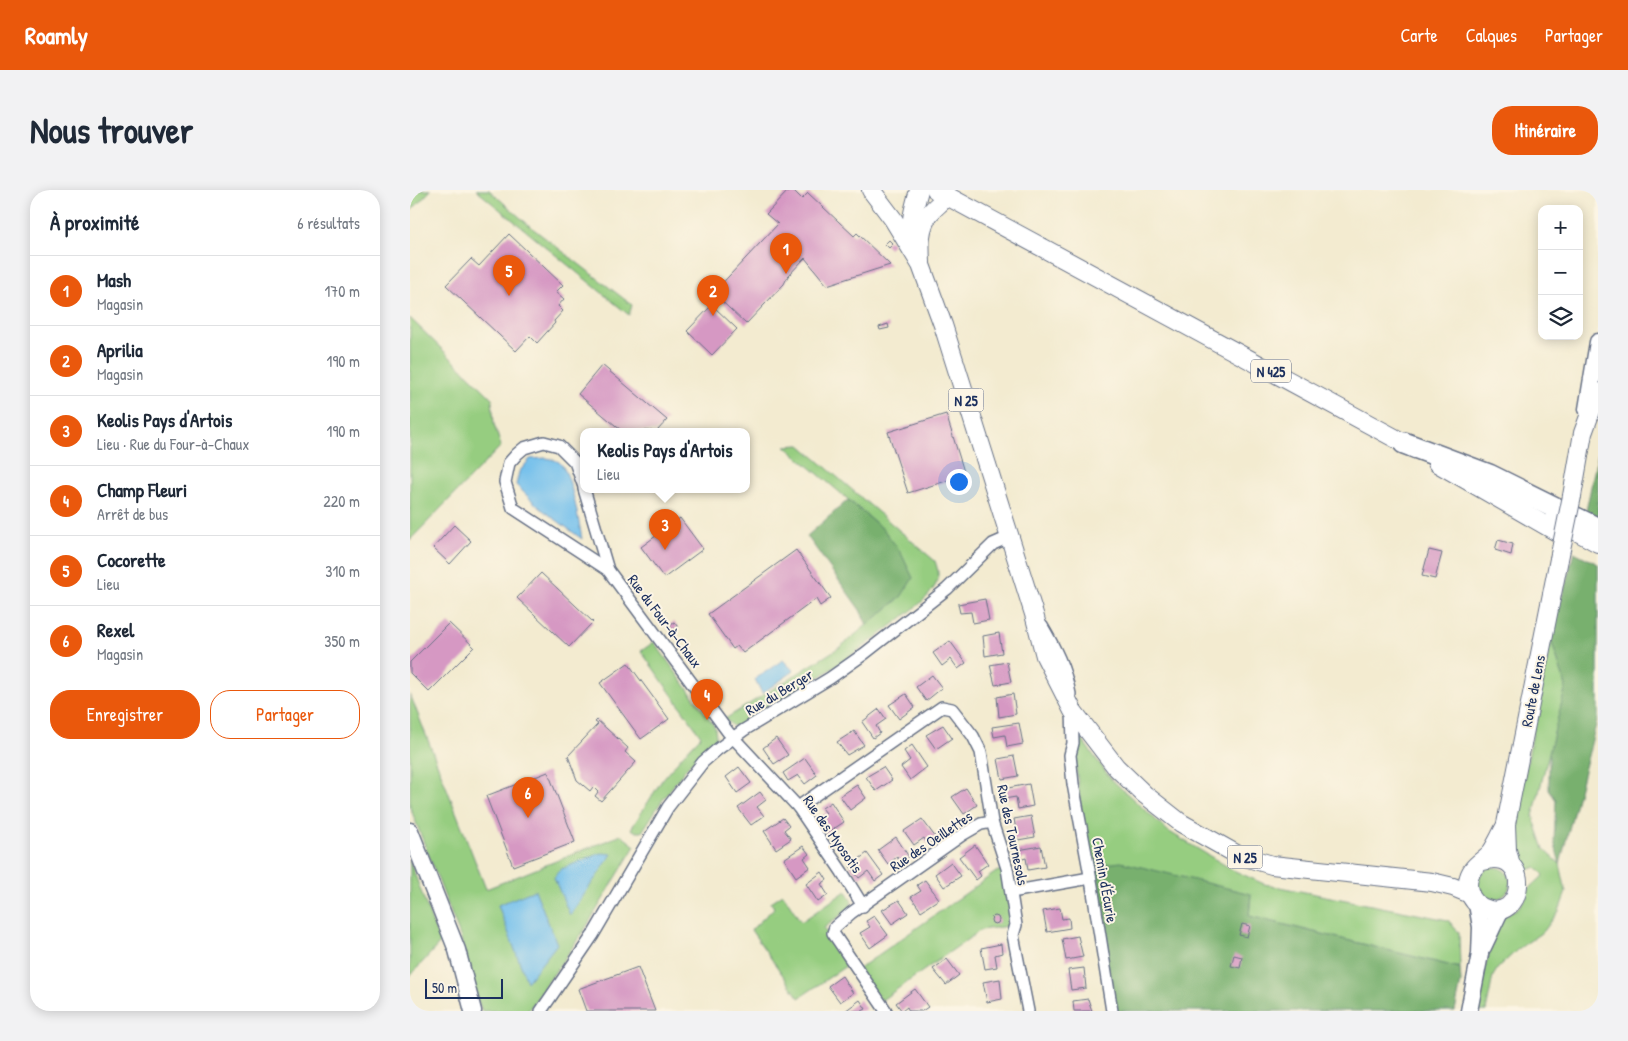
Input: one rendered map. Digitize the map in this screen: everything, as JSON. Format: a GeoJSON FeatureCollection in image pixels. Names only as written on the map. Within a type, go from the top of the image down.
{"type":"FeatureCollection","features":[{"type":"Feature","properties":{"kind":"highway"},"geometry":{"type":"LineString","coordinates":[[1404,443],[1489,475],[1598,529]]}},
{"type":"Feature","properties":{"kind":"main road","name":"N 25"},"geometry":{"type":"LineString","coordinates":[[871,190],[885,207],[921,265],[943,325],[1034,614],[1045,656],[1073,711],[1116,767],[1144,794],[1181,823],[1238,855],[1272,865],[1432,882],[1453,887],[1473,899]]}},
{"type":"Feature","properties":{"kind":"main road"},"geometry":{"type":"LineString","coordinates":[[911,247],[910,235],[913,211],[919,190]]}},
{"type":"Feature","properties":{"kind":"main road","name":"N 25"},"geometry":{"type":"LineString","coordinates":[[921,265],[920,243],[924,224],[943,192]]}},
{"type":"Feature","properties":{"kind":"main road","name":"N 425"},"geometry":{"type":"LineString","coordinates":[[943,192],[1404,443],[1598,542]]}},
{"type":"Feature","properties":{"kind":"main road"},"geometry":{"type":"LineString","coordinates":[[1583,433],[1598,342]]}},
{"type":"Feature","properties":{"kind":"main road","name":"Route de Lens"},"geometry":{"type":"LineString","coordinates":[[1506,824],[1583,433],[1598,392]]}},
{"type":"Feature","properties":{"kind":"main road","name":"N 425"},"geometry":{"type":"LineString","coordinates":[[1404,443],[1536,521],[1598,554]]}},
{"type":"Feature","properties":{"kind":"main road"},"geometry":{"type":"LineString","coordinates":[[1469,1011],[1480,954],[1481,927],[1468,888],[1470,875],[1478,864],[1492,852],[1506,824]]}},
{"type":"Feature","properties":{"kind":"main road"},"geometry":{"type":"LineString","coordinates":[[1506,824],[1507,850],[1511,865]]}},
{"type":"Feature","properties":{"kind":"main road"},"geometry":{"type":"LineString","coordinates":[[410,831],[457,950],[473,1011]]}},
{"type":"Feature","properties":{"kind":"main road"},"geometry":{"type":"LineString","coordinates":[[1473,899],[1488,910],[1501,909],[1506,907],[1515,898],[1519,887],[1517,872],[1511,865],[1498,859],[1483,861]]}},
{"type":"Feature","properties":{"kind":"main road"},"geometry":{"type":"LineString","coordinates":[[1480,954],[1501,909]]}},
{"type":"Feature","properties":{"kind":"street","name":"Rue du Four-à-Chaux"},"geometry":{"type":"LineString","coordinates":[[580,476],[575,462],[559,446],[544,442],[524,448],[517,454],[509,463],[505,482],[513,508],[608,570]]}},
{"type":"Feature","properties":{"kind":"street","name":"Rue du Four-à-Chaux"},"geometry":{"type":"LineString","coordinates":[[585,493],[608,570],[728,732],[734,737]]}},
{"type":"Feature","properties":{"kind":"street","name":"Rue du Berger"},"geometry":{"type":"LineString","coordinates":[[540,1011],[592,935],[668,807],[703,762],[734,737],[830,678],[864,654],[947,588],[993,544],[1009,537]]}},
{"type":"Feature","properties":{"kind":"street","name":"Rue des Tournesols"},"geometry":{"type":"LineString","coordinates":[[798,807],[942,707],[952,710],[973,736],[981,752],[992,822],[1007,868],[1016,925],[1013,934],[1028,1011]]}},
{"type":"Feature","properties":{"kind":"street","name":"Chemin d'Écurie"},"geometry":{"type":"LineString","coordinates":[[1073,711],[1073,743],[1070,755],[1073,784],[1112,1011]]}},
{"type":"Feature","properties":{"kind":"street"},"geometry":{"type":"LineString","coordinates":[[1073,743],[1080,737],[1092,736]]}},
{"type":"Feature","properties":{"kind":"street","name":"Rue des Myosotis"},"geometry":{"type":"LineString","coordinates":[[734,737],[798,807],[863,906]]}},
{"type":"Feature","properties":{"kind":"street","name":"Rue des Oeillettes"},"geometry":{"type":"LineString","coordinates":[[886,1011],[833,932],[835,927],[851,913],[962,835],[981,824],[992,822]]}},
{"type":"Feature","properties":{"kind":"street"},"geometry":{"type":"LineString","coordinates":[[1011,892],[1090,878]]}},
{"type":"Feature","properties":{"kind":"green space"},"geometry":{"type":"Polygon","coordinates":[[[418,190],[431,190],[410,212],[410,197],[418,190]]]}},
{"type":"Feature","properties":{"kind":"green space"},"geometry":{"type":"Polygon","coordinates":[[[476,190],[489,190],[531,227],[632,305],[629,315],[476,190]]]}},
{"type":"Feature","properties":{"kind":"green space"},"geometry":{"type":"Polygon","coordinates":[[[410,318],[492,398],[494,424],[501,446],[410,540],[410,318]]]}},
{"type":"Feature","properties":{"kind":"green space"},"geometry":{"type":"Polygon","coordinates":[[[800,445],[935,561],[938,570],[938,580],[932,591],[919,604],[842,662],[741,726],[733,726],[725,719],[840,647],[901,597],[883,529],[785,446],[800,445]]]}},
{"type":"Feature","properties":{"kind":"green space"},"geometry":{"type":"Polygon","coordinates":[[[1598,453],[1598,516],[1586,511],[1598,453]]]}},
{"type":"Feature","properties":{"kind":"green space"},"geometry":{"type":"Polygon","coordinates":[[[848,500],[883,529],[900,551],[913,578],[901,597],[867,625],[860,610],[807,536],[848,500]]]}},
{"type":"Feature","properties":{"kind":"green space"},"geometry":{"type":"Polygon","coordinates":[[[1574,552],[1598,564],[1598,717],[1560,864],[1554,841],[1556,800],[1549,790],[1549,753],[1566,686],[1551,640],[1559,603],[1574,552]]]}},
{"type":"Feature","properties":{"kind":"green space"},"geometry":{"type":"Polygon","coordinates":[[[1551,640],[1566,686],[1533,816],[1544,849],[1560,864],[1566,892],[1559,911],[1544,931],[1518,949],[1498,968],[1493,976],[1486,1011],[1475,1011],[1483,973],[1499,922],[1507,914],[1518,908],[1529,889],[1544,875],[1536,867],[1525,871],[1520,866],[1513,842],[1517,805],[1551,640]]]}},
{"type":"Feature","properties":{"kind":"green space"},"geometry":{"type":"Polygon","coordinates":[[[654,642],[715,727],[716,738],[687,767],[642,832],[637,832],[631,829],[662,780],[701,736],[641,651],[654,642]]]}},
{"type":"Feature","properties":{"kind":"green space"},"geometry":{"type":"Polygon","coordinates":[[[410,694],[486,889],[621,835],[635,846],[585,929],[528,1011],[482,1011],[476,997],[460,936],[410,807],[410,694]]]}},
{"type":"Feature","properties":{"kind":"green space"},"geometry":{"type":"Polygon","coordinates":[[[1080,737],[1111,779],[1168,831],[1233,870],[1264,884],[1448,920],[1459,933],[1460,968],[1249,916],[1251,895],[1088,866],[1073,743],[1080,737]]]}},
{"type":"Feature","properties":{"kind":"green space"},"geometry":{"type":"Polygon","coordinates":[[[410,861],[440,943],[410,976],[410,861]]]}},
{"type":"Feature","properties":{"kind":"green space"},"geometry":{"type":"Polygon","coordinates":[[[1121,862],[1251,894],[1249,916],[1460,968],[1461,982],[1455,1011],[1112,1011],[1088,866],[1121,862]]]}},
{"type":"Feature","properties":{"kind":"green space"},"geometry":{"type":"Polygon","coordinates":[[[1494,867],[1500,868],[1505,872],[1509,877],[1509,889],[1505,894],[1500,898],[1494,899],[1488,898],[1483,894],[1479,889],[1478,883],[1479,877],[1483,872],[1488,868],[1494,867]]]}},
{"type":"Feature","properties":{"kind":"green space"},"geometry":{"type":"Polygon","coordinates":[[[1007,868],[1016,925],[981,930],[879,1002],[857,970],[996,872],[1007,868]]]}},
{"type":"Feature","properties":{"kind":"green space"},"geometry":{"type":"Polygon","coordinates":[[[846,891],[852,901],[850,908],[824,928],[846,966],[799,998],[751,930],[774,908],[771,902],[783,894],[801,922],[846,891]]]}},
{"type":"Feature","properties":{"kind":"water"},"geometry":{"type":"Polygon","coordinates":[[[547,458],[559,462],[567,476],[574,498],[582,539],[540,508],[516,485],[519,472],[530,459],[547,458]]]}},
{"type":"Feature","properties":{"kind":"water"},"geometry":{"type":"Polygon","coordinates":[[[783,660],[794,671],[762,693],[755,679],[783,660]]]}},
{"type":"Feature","properties":{"kind":"water"},"geometry":{"type":"Polygon","coordinates":[[[601,853],[612,854],[570,915],[554,878],[559,870],[601,853]]]}},
{"type":"Feature","properties":{"kind":"water"},"geometry":{"type":"Polygon","coordinates":[[[535,890],[557,944],[527,982],[498,905],[535,890]]]}},
{"type":"Feature","properties":{"kind":"building"},"geometry":{"type":"Polygon","coordinates":[[[789,190],[793,190],[802,199],[808,193],[854,236],[857,233],[890,265],[827,285],[805,258],[788,276],[784,284],[746,324],[713,293],[778,224],[766,214],[789,190]]]}},
{"type":"Feature","properties":{"kind":"building"},"geometry":{"type":"Polygon","coordinates":[[[509,234],[563,285],[556,292],[564,299],[558,306],[563,311],[537,343],[530,336],[516,351],[446,285],[471,259],[479,266],[509,234]]]}},
{"type":"Feature","properties":{"kind":"building"},"geometry":{"type":"Polygon","coordinates":[[[889,240],[893,244],[889,248],[885,244],[889,240]]]}},
{"type":"Feature","properties":{"kind":"building"},"geometry":{"type":"Polygon","coordinates":[[[712,305],[737,329],[712,355],[687,331],[712,305]]]}},
{"type":"Feature","properties":{"kind":"building"},"geometry":{"type":"Polygon","coordinates":[[[888,324],[889,328],[880,330],[879,327],[888,324]]]}},
{"type":"Feature","properties":{"kind":"building"},"geometry":{"type":"Polygon","coordinates":[[[602,365],[667,420],[660,428],[618,428],[578,394],[602,365]]]}},
{"type":"Feature","properties":{"kind":"building"},"geometry":{"type":"Polygon","coordinates":[[[946,414],[965,475],[908,493],[888,432],[946,414]]]}},
{"type":"Feature","properties":{"kind":"building"},"geometry":{"type":"Polygon","coordinates":[[[680,518],[703,549],[664,578],[641,547],[680,518]]]}},
{"type":"Feature","properties":{"kind":"building"},"geometry":{"type":"Polygon","coordinates":[[[454,525],[471,541],[450,564],[433,548],[454,525]]]}},
{"type":"Feature","properties":{"kind":"building"},"geometry":{"type":"Polygon","coordinates":[[[1498,540],[1513,544],[1511,555],[1495,550],[1498,540]]]}},
{"type":"Feature","properties":{"kind":"building"},"geometry":{"type":"Polygon","coordinates":[[[796,550],[831,598],[820,606],[816,599],[743,653],[737,646],[733,649],[708,614],[796,550]]]}},
{"type":"Feature","properties":{"kind":"building"},"geometry":{"type":"Polygon","coordinates":[[[1429,550],[1442,553],[1435,579],[1422,576],[1429,550]]]}},
{"type":"Feature","properties":{"kind":"building"},"geometry":{"type":"Polygon","coordinates":[[[541,573],[593,622],[569,647],[517,598],[541,573]]]}},
{"type":"Feature","properties":{"kind":"building"},"geometry":{"type":"Polygon","coordinates":[[[985,599],[989,620],[973,623],[971,612],[960,613],[958,604],[985,599]]]}},
{"type":"Feature","properties":{"kind":"building"},"geometry":{"type":"Polygon","coordinates":[[[674,622],[678,627],[673,630],[669,625],[674,622]]]}},
{"type":"Feature","properties":{"kind":"building"},"geometry":{"type":"Polygon","coordinates":[[[449,623],[474,647],[429,692],[410,673],[410,662],[449,623]]]}},
{"type":"Feature","properties":{"kind":"building"},"geometry":{"type":"Polygon","coordinates":[[[999,633],[1002,653],[985,656],[983,636],[999,633]]]}},
{"type":"Feature","properties":{"kind":"building"},"geometry":{"type":"Polygon","coordinates":[[[950,641],[966,663],[958,669],[951,659],[942,666],[933,653],[950,641]]]}},
{"type":"Feature","properties":{"kind":"building"},"geometry":{"type":"Polygon","coordinates":[[[1007,662],[1011,682],[995,685],[990,665],[1007,662]]]}},
{"type":"Feature","properties":{"kind":"building"},"geometry":{"type":"Polygon","coordinates":[[[628,663],[669,719],[641,739],[600,683],[628,663]]]}},
{"type":"Feature","properties":{"kind":"building"},"geometry":{"type":"Polygon","coordinates":[[[932,675],[942,688],[926,701],[916,687],[932,675]]]}},
{"type":"Feature","properties":{"kind":"building"},"geometry":{"type":"Polygon","coordinates":[[[906,694],[915,707],[899,719],[889,705],[906,694]]]}},
{"type":"Feature","properties":{"kind":"building"},"geometry":{"type":"Polygon","coordinates":[[[1013,694],[1016,714],[999,717],[997,697],[1013,694]]]}},
{"type":"Feature","properties":{"kind":"building"},"geometry":{"type":"Polygon","coordinates":[[[879,709],[886,719],[876,726],[880,733],[873,738],[862,722],[879,709]]]}},
{"type":"Feature","properties":{"kind":"building"},"geometry":{"type":"Polygon","coordinates":[[[597,720],[628,748],[625,752],[636,762],[601,801],[595,796],[598,792],[593,787],[590,791],[577,780],[568,756],[598,724],[595,722],[597,720]]]}},
{"type":"Feature","properties":{"kind":"building"},"geometry":{"type":"Polygon","coordinates":[[[1019,723],[1023,744],[1007,747],[1005,735],[994,737],[992,727],[1019,723]]]}},
{"type":"Feature","properties":{"kind":"building"},"geometry":{"type":"Polygon","coordinates":[[[943,725],[952,738],[936,749],[926,735],[943,725]]]}},
{"type":"Feature","properties":{"kind":"building"},"geometry":{"type":"Polygon","coordinates":[[[854,731],[864,745],[847,755],[837,742],[854,731]]]}},
{"type":"Feature","properties":{"kind":"building"},"geometry":{"type":"Polygon","coordinates":[[[776,738],[788,755],[774,764],[763,748],[776,738]]]}},
{"type":"Feature","properties":{"kind":"building"},"geometry":{"type":"Polygon","coordinates":[[[912,745],[927,767],[910,780],[901,767],[910,760],[904,751],[912,745]]]}},
{"type":"Feature","properties":{"kind":"building"},"geometry":{"type":"Polygon","coordinates":[[[1014,756],[1018,776],[1002,779],[998,759],[1014,756]]]}},
{"type":"Feature","properties":{"kind":"building"},"geometry":{"type":"Polygon","coordinates":[[[805,758],[817,775],[805,784],[798,775],[788,781],[783,773],[805,758]]]}},
{"type":"Feature","properties":{"kind":"building"},"geometry":{"type":"Polygon","coordinates":[[[739,767],[751,783],[737,793],[726,777],[739,767]]]}},
{"type":"Feature","properties":{"kind":"building"},"geometry":{"type":"Polygon","coordinates":[[[883,767],[892,780],[876,791],[866,777],[883,767]]]}},
{"type":"Feature","properties":{"kind":"building"},"geometry":{"type":"Polygon","coordinates":[[[548,772],[575,842],[513,866],[486,796],[548,772]]]}},
{"type":"Feature","properties":{"kind":"building"},"geometry":{"type":"Polygon","coordinates":[[[1029,784],[1033,806],[1018,809],[1016,797],[1004,799],[1003,789],[1029,784]]]}},
{"type":"Feature","properties":{"kind":"building"},"geometry":{"type":"Polygon","coordinates":[[[857,785],[866,798],[850,810],[840,796],[857,785]]]}},
{"type":"Feature","properties":{"kind":"building"},"geometry":{"type":"Polygon","coordinates":[[[966,788],[977,805],[964,814],[952,797],[966,788]]]}},
{"type":"Feature","properties":{"kind":"building"},"geometry":{"type":"Polygon","coordinates":[[[760,792],[766,800],[757,807],[764,816],[751,825],[738,808],[760,792]]]}},
{"type":"Feature","properties":{"kind":"building"},"geometry":{"type":"Polygon","coordinates":[[[831,802],[844,822],[826,834],[816,820],[826,813],[822,808],[831,802]]]}},
{"type":"Feature","properties":{"kind":"building"},"geometry":{"type":"Polygon","coordinates":[[[1031,816],[1035,837],[1012,841],[1010,831],[1016,830],[1014,819],[1031,816]]]}},
{"type":"Feature","properties":{"kind":"building"},"geometry":{"type":"Polygon","coordinates":[[[783,818],[789,826],[784,830],[791,839],[776,849],[764,831],[783,818]]]}},
{"type":"Feature","properties":{"kind":"building"},"geometry":{"type":"Polygon","coordinates":[[[922,819],[936,838],[928,844],[924,838],[914,845],[904,831],[922,819]]]}},
{"type":"Feature","properties":{"kind":"building"},"geometry":{"type":"Polygon","coordinates":[[[896,837],[909,857],[901,863],[897,857],[888,864],[878,850],[896,837]]]}},
{"type":"Feature","properties":{"kind":"building"},"geometry":{"type":"Polygon","coordinates":[[[975,845],[988,864],[978,871],[981,876],[976,880],[959,857],[975,845]]]}},
{"type":"Feature","properties":{"kind":"building"},"geometry":{"type":"Polygon","coordinates":[[[803,846],[809,854],[804,858],[810,867],[796,877],[784,859],[803,846]]]}},
{"type":"Feature","properties":{"kind":"building"},"geometry":{"type":"Polygon","coordinates":[[[1041,846],[1045,867],[1028,870],[1026,858],[1019,860],[1018,850],[1041,846]]]}},
{"type":"Feature","properties":{"kind":"building"},"geometry":{"type":"Polygon","coordinates":[[[867,853],[883,875],[875,881],[868,871],[859,878],[850,866],[867,853]]]}},
{"type":"Feature","properties":{"kind":"building"},"geometry":{"type":"Polygon","coordinates":[[[951,862],[961,876],[944,887],[935,874],[951,862]]]}},
{"type":"Feature","properties":{"kind":"building"},"geometry":{"type":"Polygon","coordinates":[[[822,872],[827,880],[821,884],[828,895],[818,902],[806,884],[822,872]]]}},
{"type":"Feature","properties":{"kind":"building"},"geometry":{"type":"Polygon","coordinates":[[[925,880],[939,899],[921,911],[911,897],[921,891],[917,885],[925,880]]]}},
{"type":"Feature","properties":{"kind":"building"},"geometry":{"type":"Polygon","coordinates":[[[899,900],[908,913],[892,924],[882,910],[899,900]]]}},
{"type":"Feature","properties":{"kind":"building"},"geometry":{"type":"Polygon","coordinates":[[[1060,908],[1062,919],[1069,918],[1070,928],[1047,932],[1043,911],[1060,908]]]}},
{"type":"Feature","properties":{"kind":"building"},"geometry":{"type":"Polygon","coordinates":[[[874,916],[888,935],[870,948],[860,933],[870,927],[866,921],[874,916]]]}},
{"type":"Feature","properties":{"kind":"building"},"geometry":{"type":"Polygon","coordinates":[[[995,916],[999,920],[995,924],[991,920],[995,916]]]}},
{"type":"Feature","properties":{"kind":"building"},"geometry":{"type":"Polygon","coordinates":[[[1242,924],[1250,926],[1247,937],[1239,935],[1242,924]]]}},
{"type":"Feature","properties":{"kind":"building"},"geometry":{"type":"Polygon","coordinates":[[[1078,936],[1083,957],[1066,960],[1062,939],[1078,936]]]}},
{"type":"Feature","properties":{"kind":"building"},"geometry":{"type":"Polygon","coordinates":[[[1001,944],[1002,953],[995,955],[997,967],[985,969],[981,948],[1001,944]]]}},
{"type":"Feature","properties":{"kind":"building"},"geometry":{"type":"Polygon","coordinates":[[[1234,955],[1242,957],[1240,968],[1231,966],[1234,955]]]}},
{"type":"Feature","properties":{"kind":"building"},"geometry":{"type":"Polygon","coordinates":[[[947,959],[959,975],[946,985],[933,969],[947,959]]]}},
{"type":"Feature","properties":{"kind":"building"},"geometry":{"type":"Polygon","coordinates":[[[638,967],[655,1011],[586,1011],[578,989],[638,967]]]}},
{"type":"Feature","properties":{"kind":"building"},"geometry":{"type":"Polygon","coordinates":[[[1084,968],[1086,988],[1071,990],[1068,970],[1084,968]]]}},
{"type":"Feature","properties":{"kind":"building"},"geometry":{"type":"Polygon","coordinates":[[[842,976],[853,993],[840,1002],[828,986],[842,976]]]}},
{"type":"Feature","properties":{"kind":"building"},"geometry":{"type":"Polygon","coordinates":[[[1000,979],[1002,999],[987,1002],[983,982],[1000,979]]]}},
{"type":"Feature","properties":{"kind":"building"},"geometry":{"type":"Polygon","coordinates":[[[915,989],[928,1007],[922,1011],[909,1011],[907,1007],[902,1011],[896,1003],[915,989]]]}},
{"type":"Feature","properties":{"kind":"building"},"geometry":{"type":"Polygon","coordinates":[[[1088,999],[1092,1011],[1074,1011],[1073,1001],[1088,999]]]}},
{"type":"Feature","properties":{"kind":"building"},"geometry":{"type":"Polygon","coordinates":[[[860,1000],[866,1009],[862,1011],[845,1011],[860,1000]]]}},
{"type":"Feature","properties":{"kind":"place","name":"Mash"},"geometry":{"type":"Point","coordinates":[786,274]}},
{"type":"Feature","properties":{"kind":"place","name":"Cocorette"},"geometry":{"type":"Point","coordinates":[509,296]}},
{"type":"Feature","properties":{"kind":"place","name":"Aprilia"},"geometry":{"type":"Point","coordinates":[713,316]}},
{"type":"Feature","properties":{"kind":"place","name":"Keolis Pays d'Artois"},"geometry":{"type":"Point","coordinates":[665,550]}},
{"type":"Feature","properties":{"kind":"place","name":"Champ Fleuri"},"geometry":{"type":"Point","coordinates":[707,720]}},
{"type":"Feature","properties":{"kind":"place","name":"Rexel"},"geometry":{"type":"Point","coordinates":[528,818]}}]}
